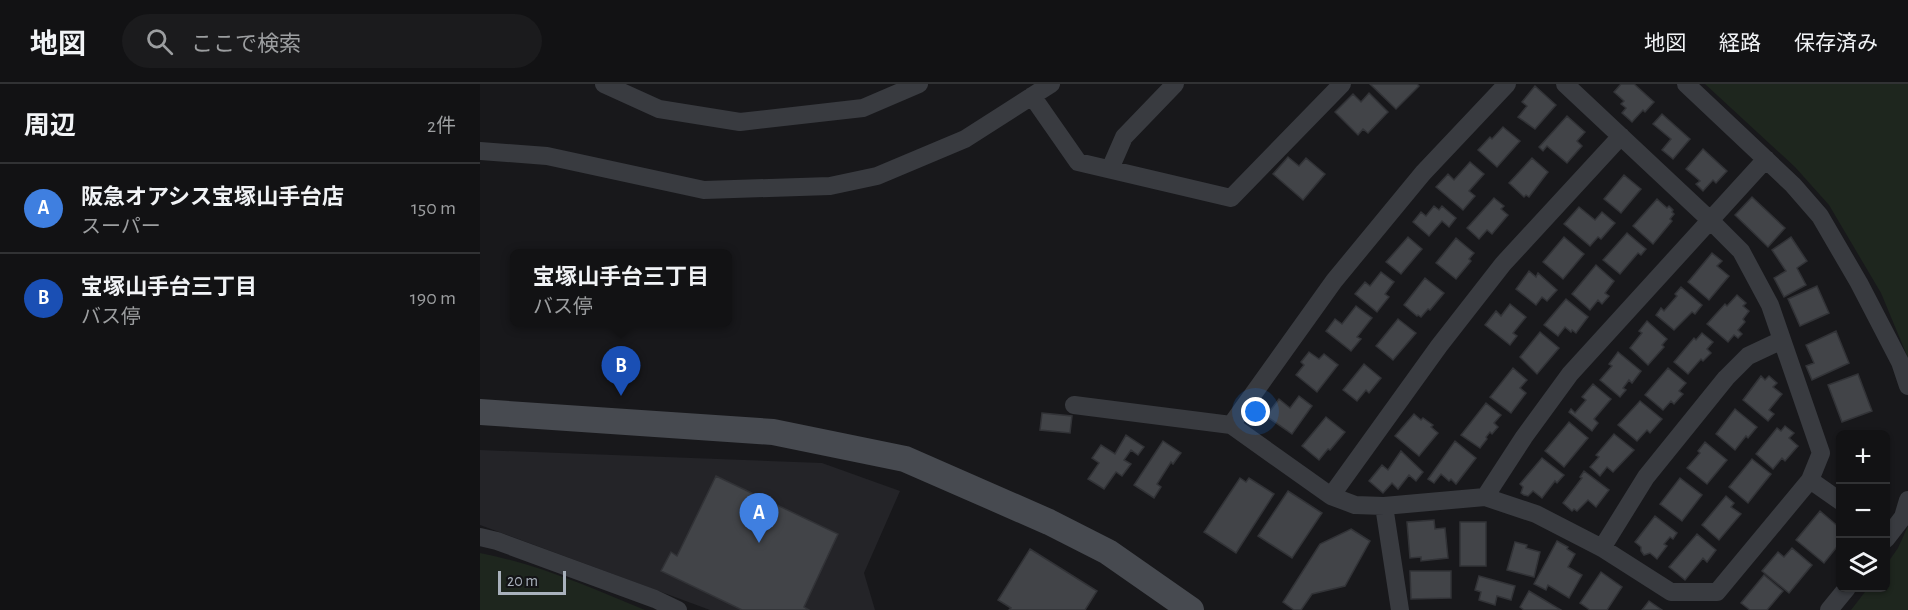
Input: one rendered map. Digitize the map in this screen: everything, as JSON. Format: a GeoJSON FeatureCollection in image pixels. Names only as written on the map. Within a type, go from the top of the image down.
{"type":"FeatureCollection","features":[{"type":"Feature","properties":{"kind":"street"},"geometry":{"type":"LineString","coordinates":[[604,84],[659,109],[740,122],[863,108],[919,84]]}},
{"type":"Feature","properties":{"kind":"street"},"geometry":{"type":"LineString","coordinates":[[480,152],[547,156],[704,190],[830,186],[876,176],[965,139],[1051,84]]}},
{"type":"Feature","properties":{"kind":"street"},"geometry":{"type":"LineString","coordinates":[[1110,169],[1124,137],[1175,84]]}},
{"type":"Feature","properties":{"kind":"street"},"geometry":{"type":"LineString","coordinates":[[1032,96],[1078,162],[1231,198],[1342,84]]}},
{"type":"Feature","properties":{"kind":"street"},"geometry":{"type":"LineString","coordinates":[[1231,424],[1342,272],[1423,173],[1507,84]]}},
{"type":"Feature","properties":{"kind":"street"},"geometry":{"type":"LineString","coordinates":[[1074,405],[1231,424],[1332,496],[1355,506],[1384,506],[1485,497],[1536,514],[1602,548],[1671,592],[1717,592],[1810,480],[1821,453],[1770,305],[1741,251],[1565,84]]}},
{"type":"Feature","properties":{"kind":"street"},"geometry":{"type":"LineString","coordinates":[[1686,84],[1793,185],[1821,216],[1900,362],[1908,386]]}},
{"type":"Feature","properties":{"kind":"street"},"geometry":{"type":"LineString","coordinates":[[1332,496],[1439,346],[1503,264],[1621,136]]}},
{"type":"Feature","properties":{"kind":"street"},"geometry":{"type":"LineString","coordinates":[[1485,497],[1524,436],[1570,374],[1766,159]]}},
{"type":"Feature","properties":{"kind":"street"},"geometry":{"type":"LineString","coordinates":[[1602,548],[1646,477],[1726,378],[1748,356],[1782,340]]}},
{"type":"Feature","properties":{"kind":"street"},"geometry":{"type":"LineString","coordinates":[[480,412],[773,432],[905,459],[1049,522],[1108,552],[1191,610]]}},
{"type":"Feature","properties":{"kind":"street"},"geometry":{"type":"LineString","coordinates":[[1810,480],[1836,498]]}},
{"type":"Feature","properties":{"kind":"street"},"geometry":{"type":"LineString","coordinates":[[1890,532],[1903,517],[1908,500]]}},
{"type":"Feature","properties":{"kind":"street"},"geometry":{"type":"LineString","coordinates":[[1384,506],[1400,610]]}},
{"type":"Feature","properties":{"kind":"street"},"geometry":{"type":"LineString","coordinates":[[480,537],[497,541],[655,599],[678,610]]}},
{"type":"Feature","properties":{"kind":"street"},"geometry":{"type":"LineString","coordinates":[[1830,610],[1844,592]]}},
{"type":"Feature","properties":{"kind":"shaded area"},"geometry":{"type":"Polygon","coordinates":[[[1705,84],[1908,84],[1908,358],[1881,293],[1829,205],[1795,167],[1705,84]]]}},
{"type":"Feature","properties":{"kind":"shaded area"},"geometry":{"type":"Polygon","coordinates":[[[480,450],[822,463],[900,491],[864,573],[875,610],[710,610],[480,525],[480,450]]]}},
{"type":"Feature","properties":{"kind":"shaded area"},"geometry":{"type":"Polygon","coordinates":[[[1908,526],[1908,610],[1851,610],[1865,592],[1890,592],[1890,559],[1908,526]]]}},
{"type":"Feature","properties":{"kind":"shaded area"},"geometry":{"type":"Polygon","coordinates":[[[480,553],[523,563],[645,610],[480,610],[480,553]]]}},
{"type":"Feature","properties":{"kind":"building"},"geometry":{"type":"Polygon","coordinates":[[[1370,84],[1417,84],[1419,86],[1396,109],[1370,84]]]}},
{"type":"Feature","properties":{"kind":"building"},"geometry":{"type":"Polygon","coordinates":[[[1621,84],[1634,84],[1654,102],[1632,122],[1622,113],[1626,108],[1621,104],[1624,101],[1614,92],[1621,84]]]}},
{"type":"Feature","properties":{"kind":"building"},"geometry":{"type":"Polygon","coordinates":[[[1535,86],[1556,105],[1535,129],[1518,117],[1527,106],[1522,102],[1535,86]]]}},
{"type":"Feature","properties":{"kind":"building"},"geometry":{"type":"Polygon","coordinates":[[[1369,93],[1388,112],[1368,133],[1363,129],[1358,135],[1335,112],[1353,94],[1361,102],[1369,93]]]}},
{"type":"Feature","properties":{"kind":"building"},"geometry":{"type":"Polygon","coordinates":[[[1662,114],[1690,139],[1673,159],[1662,150],[1671,139],[1653,124],[1662,114]]]}},
{"type":"Feature","properties":{"kind":"building"},"geometry":{"type":"Polygon","coordinates":[[[1567,116],[1585,132],[1577,141],[1582,146],[1567,163],[1547,146],[1543,151],[1539,147],[1567,116]]]}},
{"type":"Feature","properties":{"kind":"building"},"geometry":{"type":"Polygon","coordinates":[[[1503,127],[1520,141],[1497,167],[1478,150],[1503,127]]]}},
{"type":"Feature","properties":{"kind":"building"},"geometry":{"type":"Polygon","coordinates":[[[1703,149],[1727,171],[1716,183],[1713,180],[1703,191],[1696,184],[1700,181],[1686,169],[1703,149]]]}},
{"type":"Feature","properties":{"kind":"building"},"geometry":{"type":"Polygon","coordinates":[[[1288,157],[1299,166],[1306,158],[1325,174],[1303,200],[1273,174],[1288,157]]]}},
{"type":"Feature","properties":{"kind":"building"},"geometry":{"type":"Polygon","coordinates":[[[1532,158],[1548,172],[1529,197],[1526,195],[1524,197],[1509,183],[1532,158]]]}},
{"type":"Feature","properties":{"kind":"building"},"geometry":{"type":"Polygon","coordinates":[[[1470,162],[1484,174],[1469,191],[1475,196],[1463,210],[1436,187],[1448,174],[1454,180],[1470,162]]]}},
{"type":"Feature","properties":{"kind":"building"},"geometry":{"type":"Polygon","coordinates":[[[1624,175],[1641,189],[1621,213],[1604,199],[1624,175]]]}},
{"type":"Feature","properties":{"kind":"building"},"geometry":{"type":"Polygon","coordinates":[[[1752,197],[1785,228],[1768,247],[1735,215],[1752,197]]]}},
{"type":"Feature","properties":{"kind":"building"},"geometry":{"type":"Polygon","coordinates":[[[1494,198],[1504,206],[1501,209],[1508,215],[1492,234],[1487,230],[1479,239],[1467,228],[1494,198]]]}},
{"type":"Feature","properties":{"kind":"building"},"geometry":{"type":"Polygon","coordinates":[[[1657,199],[1667,208],[1669,206],[1674,214],[1670,219],[1672,221],[1653,244],[1633,226],[1657,199]]]}},
{"type":"Feature","properties":{"kind":"building"},"geometry":{"type":"Polygon","coordinates":[[[1434,206],[1439,210],[1442,206],[1456,218],[1449,227],[1442,221],[1429,236],[1413,222],[1421,212],[1426,216],[1434,206]]]}},
{"type":"Feature","properties":{"kind":"building"},"geometry":{"type":"Polygon","coordinates":[[[1579,207],[1595,220],[1602,212],[1615,223],[1601,239],[1598,237],[1590,246],[1564,224],[1579,207]]]}},
{"type":"Feature","properties":{"kind":"building"},"geometry":{"type":"Polygon","coordinates":[[[1627,233],[1646,249],[1641,255],[1638,253],[1620,274],[1603,260],[1627,233]]]}},
{"type":"Feature","properties":{"kind":"building"},"geometry":{"type":"Polygon","coordinates":[[[1408,237],[1422,249],[1401,274],[1386,262],[1408,237]]]}},
{"type":"Feature","properties":{"kind":"building"},"geometry":{"type":"Polygon","coordinates":[[[1564,237],[1584,254],[1563,279],[1543,262],[1564,237]]]}},
{"type":"Feature","properties":{"kind":"building"},"geometry":{"type":"Polygon","coordinates":[[[1791,237],[1807,261],[1797,268],[1806,285],[1784,297],[1774,278],[1786,271],[1772,250],[1791,237]]]}},
{"type":"Feature","properties":{"kind":"building"},"geometry":{"type":"Polygon","coordinates":[[[1456,238],[1474,253],[1469,259],[1471,261],[1456,279],[1436,263],[1456,238]]]}},
{"type":"Feature","properties":{"kind":"building"},"geometry":{"type":"Polygon","coordinates":[[[1712,253],[1722,261],[1717,266],[1729,276],[1709,300],[1688,282],[1712,253]]]}},
{"type":"Feature","properties":{"kind":"building"},"geometry":{"type":"Polygon","coordinates":[[[1596,265],[1614,281],[1605,293],[1609,296],[1602,304],[1598,300],[1590,310],[1572,294],[1596,265]]]}},
{"type":"Feature","properties":{"kind":"building"},"geometry":{"type":"Polygon","coordinates":[[[1529,271],[1536,277],[1538,273],[1557,290],[1547,301],[1542,297],[1536,305],[1516,289],[1529,271]]]}},
{"type":"Feature","properties":{"kind":"building"},"geometry":{"type":"Polygon","coordinates":[[[1381,272],[1394,282],[1385,294],[1389,297],[1377,312],[1355,294],[1365,282],[1370,286],[1381,272]]]}},
{"type":"Feature","properties":{"kind":"building"},"geometry":{"type":"Polygon","coordinates":[[[1425,278],[1444,293],[1421,317],[1404,305],[1425,278]]]}},
{"type":"Feature","properties":{"kind":"building"},"geometry":{"type":"Polygon","coordinates":[[[1817,286],[1829,313],[1800,326],[1788,299],[1817,286]]]}},
{"type":"Feature","properties":{"kind":"building"},"geometry":{"type":"Polygon","coordinates":[[[1681,287],[1702,305],[1695,314],[1692,312],[1674,330],[1656,315],[1661,308],[1664,311],[1677,296],[1675,294],[1681,287]]]}},
{"type":"Feature","properties":{"kind":"building"},"geometry":{"type":"Polygon","coordinates":[[[1737,295],[1746,303],[1743,306],[1749,311],[1743,319],[1745,322],[1738,330],[1742,334],[1738,338],[1734,335],[1728,342],[1707,324],[1725,304],[1727,306],[1737,295]]]}},
{"type":"Feature","properties":{"kind":"building"},"geometry":{"type":"Polygon","coordinates":[[[1566,299],[1588,317],[1576,333],[1565,327],[1558,336],[1544,325],[1566,299]]]}},
{"type":"Feature","properties":{"kind":"building"},"geometry":{"type":"Polygon","coordinates":[[[1510,304],[1526,317],[1513,333],[1517,336],[1510,345],[1485,325],[1496,311],[1501,316],[1510,304]]]}},
{"type":"Feature","properties":{"kind":"building"},"geometry":{"type":"Polygon","coordinates":[[[1356,306],[1372,318],[1357,337],[1361,339],[1351,351],[1326,331],[1335,319],[1342,324],[1356,306]]]}},
{"type":"Feature","properties":{"kind":"building"},"geometry":{"type":"Polygon","coordinates":[[[1398,319],[1416,333],[1393,360],[1376,346],[1398,319]]]}},
{"type":"Feature","properties":{"kind":"building"},"geometry":{"type":"Polygon","coordinates":[[[1647,321],[1667,339],[1662,345],[1664,347],[1648,365],[1630,348],[1642,333],[1639,331],[1647,321]]]}},
{"type":"Feature","properties":{"kind":"building"},"geometry":{"type":"Polygon","coordinates":[[[1836,331],[1849,363],[1812,380],[1806,366],[1814,363],[1806,345],[1836,331]]]}},
{"type":"Feature","properties":{"kind":"building"},"geometry":{"type":"Polygon","coordinates":[[[1540,332],[1559,348],[1537,374],[1520,357],[1540,332]]]}},
{"type":"Feature","properties":{"kind":"building"},"geometry":{"type":"Polygon","coordinates":[[[1702,333],[1713,342],[1707,349],[1711,353],[1703,361],[1701,359],[1688,374],[1674,362],[1694,338],[1696,340],[1702,333]]]}},
{"type":"Feature","properties":{"kind":"building"},"geometry":{"type":"Polygon","coordinates":[[[1309,352],[1319,359],[1324,354],[1338,365],[1317,392],[1296,375],[1304,365],[1301,362],[1309,352]]]}},
{"type":"Feature","properties":{"kind":"building"},"geometry":{"type":"Polygon","coordinates":[[[1618,352],[1641,371],[1632,383],[1629,380],[1623,388],[1626,390],[1620,397],[1600,380],[1612,366],[1609,364],[1618,352]]]}},
{"type":"Feature","properties":{"kind":"building"},"geometry":{"type":"Polygon","coordinates":[[[1364,364],[1381,378],[1369,393],[1366,390],[1357,401],[1343,390],[1364,364]]]}},
{"type":"Feature","properties":{"kind":"building"},"geometry":{"type":"Polygon","coordinates":[[[1513,368],[1527,380],[1520,388],[1526,393],[1511,413],[1490,397],[1513,368]]]}},
{"type":"Feature","properties":{"kind":"building"},"geometry":{"type":"Polygon","coordinates":[[[1668,368],[1686,383],[1679,391],[1683,394],[1674,404],[1671,401],[1663,410],[1645,395],[1668,368]]]}},
{"type":"Feature","properties":{"kind":"building"},"geometry":{"type":"Polygon","coordinates":[[[1858,374],[1872,411],[1842,422],[1828,385],[1858,374]]]}},
{"type":"Feature","properties":{"kind":"building"},"geometry":{"type":"Polygon","coordinates":[[[1761,376],[1765,380],[1769,376],[1777,383],[1773,387],[1782,394],[1769,410],[1774,414],[1768,421],[1743,400],[1761,376]]]}},
{"type":"Feature","properties":{"kind":"building"},"geometry":{"type":"Polygon","coordinates":[[[1593,384],[1611,399],[1594,419],[1598,423],[1592,431],[1569,412],[1571,409],[1575,413],[1586,400],[1582,397],[1593,384]]]}},
{"type":"Feature","properties":{"kind":"building"},"geometry":{"type":"Polygon","coordinates":[[[1299,396],[1312,406],[1292,434],[1266,416],[1279,399],[1290,408],[1299,396]]]}},
{"type":"Feature","properties":{"kind":"building"},"geometry":{"type":"Polygon","coordinates":[[[1640,401],[1662,419],[1650,433],[1647,430],[1637,441],[1618,425],[1640,401]]]}},
{"type":"Feature","properties":{"kind":"building"},"geometry":{"type":"Polygon","coordinates":[[[1486,403],[1501,415],[1494,423],[1498,427],[1492,434],[1490,432],[1480,448],[1461,435],[1486,403]]]}},
{"type":"Feature","properties":{"kind":"building"},"geometry":{"type":"Polygon","coordinates":[[[1735,409],[1757,427],[1735,450],[1716,434],[1735,409]]]}},
{"type":"Feature","properties":{"kind":"building"},"geometry":{"type":"Polygon","coordinates":[[[1042,413],[1072,416],[1070,433],[1040,430],[1042,413]]]}},
{"type":"Feature","properties":{"kind":"building"},"geometry":{"type":"Polygon","coordinates":[[[1414,414],[1433,425],[1431,427],[1438,433],[1419,456],[1395,436],[1414,414]]]}},
{"type":"Feature","properties":{"kind":"building"},"geometry":{"type":"Polygon","coordinates":[[[1326,417],[1345,432],[1319,460],[1302,446],[1326,417]]]}},
{"type":"Feature","properties":{"kind":"building"},"geometry":{"type":"Polygon","coordinates":[[[1569,422],[1588,438],[1564,467],[1545,451],[1569,422]]]}},
{"type":"Feature","properties":{"kind":"building"},"geometry":{"type":"Polygon","coordinates":[[[1785,426],[1794,433],[1789,438],[1798,446],[1785,461],[1782,458],[1773,469],[1756,454],[1777,428],[1781,431],[1785,426]]]}},
{"type":"Feature","properties":{"kind":"building"},"geometry":{"type":"Polygon","coordinates":[[[1614,434],[1634,450],[1613,472],[1607,467],[1600,476],[1590,467],[1599,457],[1596,455],[1614,434]]]}},
{"type":"Feature","properties":{"kind":"building"},"geometry":{"type":"Polygon","coordinates":[[[1126,435],[1144,447],[1138,455],[1131,450],[1124,460],[1131,464],[1122,476],[1116,472],[1104,489],[1088,479],[1099,463],[1092,458],[1101,445],[1115,454],[1126,435]]]}},
{"type":"Feature","properties":{"kind":"building"},"geometry":{"type":"Polygon","coordinates":[[[1163,441],[1181,453],[1173,464],[1171,462],[1157,484],[1161,487],[1154,498],[1134,485],[1163,441]]]}},
{"type":"Feature","properties":{"kind":"building"},"geometry":{"type":"Polygon","coordinates":[[[1455,441],[1476,458],[1456,484],[1441,474],[1434,483],[1428,479],[1455,441]]]}},
{"type":"Feature","properties":{"kind":"building"},"geometry":{"type":"Polygon","coordinates":[[[1705,442],[1727,460],[1707,484],[1687,468],[1700,453],[1698,451],[1705,442]]]}},
{"type":"Feature","properties":{"kind":"building"},"geometry":{"type":"Polygon","coordinates":[[[1401,451],[1423,472],[1416,481],[1409,475],[1398,489],[1392,483],[1383,493],[1369,481],[1382,465],[1388,470],[1401,451]]]}},
{"type":"Feature","properties":{"kind":"building"},"geometry":{"type":"Polygon","coordinates":[[[1542,458],[1564,475],[1557,483],[1555,481],[1542,498],[1533,491],[1528,496],[1524,495],[1521,493],[1523,487],[1520,484],[1542,458]]]}},
{"type":"Feature","properties":{"kind":"building"},"geometry":{"type":"Polygon","coordinates":[[[1752,459],[1771,474],[1748,503],[1729,487],[1752,459]]]}},
{"type":"Feature","properties":{"kind":"building"},"geometry":{"type":"Polygon","coordinates":[[[1584,471],[1609,490],[1596,507],[1588,500],[1577,511],[1574,509],[1572,511],[1563,503],[1582,478],[1580,477],[1584,471]]]}},
{"type":"Feature","properties":{"kind":"building"},"geometry":{"type":"Polygon","coordinates":[[[716,476],[838,534],[804,607],[809,610],[742,610],[661,571],[671,552],[677,556],[716,476]]]}},
{"type":"Feature","properties":{"kind":"building"},"geometry":{"type":"Polygon","coordinates":[[[1240,478],[1246,482],[1249,478],[1274,494],[1236,553],[1204,532],[1240,478]]]}},
{"type":"Feature","properties":{"kind":"building"},"geometry":{"type":"Polygon","coordinates":[[[1680,478],[1702,495],[1682,521],[1660,504],[1680,478]]]}},
{"type":"Feature","properties":{"kind":"building"},"geometry":{"type":"Polygon","coordinates":[[[1288,491],[1322,513],[1292,558],[1258,536],[1288,491]]]}},
{"type":"Feature","properties":{"kind":"building"},"geometry":{"type":"Polygon","coordinates":[[[1726,496],[1734,503],[1731,507],[1741,514],[1719,540],[1702,525],[1726,496]]]}},
{"type":"Feature","properties":{"kind":"building"},"geometry":{"type":"Polygon","coordinates":[[[1820,511],[1836,525],[1836,548],[1824,563],[1796,540],[1820,511]]]}},
{"type":"Feature","properties":{"kind":"building"},"geometry":{"type":"Polygon","coordinates":[[[1655,516],[1677,533],[1673,539],[1670,537],[1664,544],[1667,546],[1657,559],[1650,553],[1644,555],[1641,547],[1635,542],[1655,516]]]}},
{"type":"Feature","properties":{"kind":"building"},"geometry":{"type":"Polygon","coordinates":[[[1434,520],[1435,529],[1445,528],[1448,558],[1421,561],[1421,557],[1410,558],[1407,522],[1434,520]]]}},
{"type":"Feature","properties":{"kind":"building"},"geometry":{"type":"Polygon","coordinates":[[[1460,522],[1486,522],[1486,566],[1460,566],[1460,522]]]}},
{"type":"Feature","properties":{"kind":"building"},"geometry":{"type":"Polygon","coordinates":[[[1351,529],[1370,541],[1345,586],[1312,594],[1301,610],[1294,610],[1283,602],[1320,544],[1351,529]]]}},
{"type":"Feature","properties":{"kind":"building"},"geometry":{"type":"Polygon","coordinates":[[[1697,534],[1716,550],[1707,562],[1703,558],[1685,580],[1669,567],[1697,534]]]}},
{"type":"Feature","properties":{"kind":"building"},"geometry":{"type":"Polygon","coordinates":[[[1557,541],[1575,554],[1568,567],[1582,575],[1569,598],[1548,585],[1546,590],[1534,584],[1557,541]]]}},
{"type":"Feature","properties":{"kind":"building"},"geometry":{"type":"Polygon","coordinates":[[[1515,542],[1540,552],[1534,577],[1507,570],[1515,542]]]}},
{"type":"Feature","properties":{"kind":"building"},"geometry":{"type":"Polygon","coordinates":[[[1792,548],[1812,565],[1789,593],[1762,571],[1778,552],[1784,557],[1792,548]]]}},
{"type":"Feature","properties":{"kind":"building"},"geometry":{"type":"Polygon","coordinates":[[[1030,549],[1097,591],[1085,610],[1009,610],[1011,608],[998,600],[1030,549]]]}},
{"type":"Feature","properties":{"kind":"building"},"geometry":{"type":"Polygon","coordinates":[[[1410,571],[1451,571],[1451,598],[1411,599],[1410,571]]]}},
{"type":"Feature","properties":{"kind":"building"},"geometry":{"type":"Polygon","coordinates":[[[1601,572],[1622,587],[1607,610],[1590,610],[1580,603],[1601,572]]]}},
{"type":"Feature","properties":{"kind":"building"},"geometry":{"type":"Polygon","coordinates":[[[1764,575],[1783,591],[1767,610],[1750,610],[1741,603],[1764,575]]]}},
{"type":"Feature","properties":{"kind":"building"},"geometry":{"type":"Polygon","coordinates":[[[1479,576],[1515,586],[1511,600],[1497,596],[1495,605],[1479,600],[1481,592],[1475,590],[1479,576]]]}},
{"type":"Feature","properties":{"kind":"building"},"geometry":{"type":"Polygon","coordinates":[[[1529,591],[1561,610],[1524,610],[1520,607],[1529,591]]]}},
{"type":"Feature","properties":{"kind":"building"},"geometry":{"type":"Polygon","coordinates":[[[1649,601],[1662,610],[1642,610],[1649,601]]]}},
{"type":"Feature","properties":{"kind":"place","name":"宝塚山手台三丁目"},"geometry":{"type":"Point","coordinates":[621,396]}},
{"type":"Feature","properties":{"kind":"place","name":"阪急オアシス宝塚山手台店"},"geometry":{"type":"Point","coordinates":[759,543]}}]}
